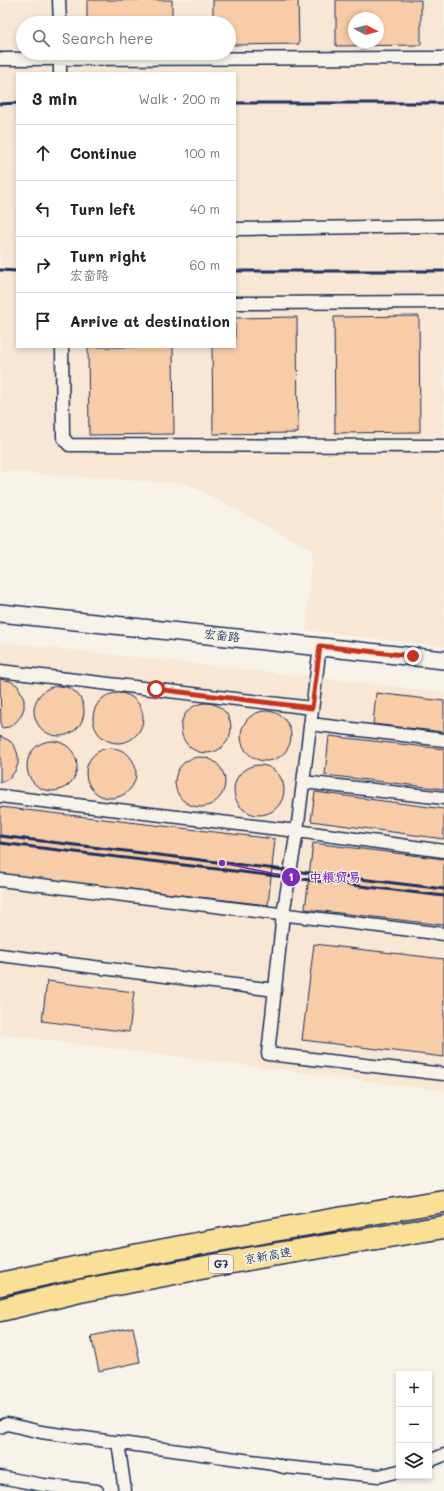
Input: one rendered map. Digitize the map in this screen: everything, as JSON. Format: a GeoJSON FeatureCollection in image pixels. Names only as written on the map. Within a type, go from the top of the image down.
{"type":"FeatureCollection","features":[{"type":"Feature","properties":{"kind":"highway","name":"G7"},"geometry":{"type":"LineString","coordinates":[[0,1284],[73,1267],[258,1232],[444,1201]]}},
{"type":"Feature","properties":{"kind":"highway","name":"京新高速"},"geometry":{"type":"LineString","coordinates":[[0,1310],[80,1291],[258,1257],[444,1227]]}},
{"type":"Feature","properties":{"kind":"street"},"geometry":{"type":"LineString","coordinates":[[59,0],[60,16]]}},
{"type":"Feature","properties":{"kind":"street"},"geometry":{"type":"LineString","coordinates":[[236,56],[444,58]]}},
{"type":"Feature","properties":{"kind":"street"},"geometry":{"type":"LineString","coordinates":[[0,59],[16,58]]}},
{"type":"Feature","properties":{"kind":"street"},"geometry":{"type":"LineString","coordinates":[[60,60],[60,72]]}},
{"type":"Feature","properties":{"kind":"street"},"geometry":{"type":"LineString","coordinates":[[236,229],[444,226]]}},
{"type":"Feature","properties":{"kind":"street"},"geometry":{"type":"LineString","coordinates":[[236,303],[444,302]]}},
{"type":"Feature","properties":{"kind":"street"},"geometry":{"type":"LineString","coordinates":[[62,348],[63,437],[69,445],[444,446]]}},
{"type":"Feature","properties":{"kind":"street","name":"宏奤路"},"geometry":{"type":"LineString","coordinates":[[0,613],[444,660]]}},
{"type":"Feature","properties":{"kind":"street"},"geometry":{"type":"LineString","coordinates":[[320,646],[297,831],[283,914],[268,1054],[444,1074]]}},
{"type":"Feature","properties":{"kind":"street"},"geometry":{"type":"LineString","coordinates":[[0,671],[312,708]]}},
{"type":"Feature","properties":{"kind":"street"},"geometry":{"type":"LineString","coordinates":[[310,724],[444,740]]}},
{"type":"Feature","properties":{"kind":"street"},"geometry":{"type":"LineString","coordinates":[[303,782],[444,798]]}},
{"type":"Feature","properties":{"kind":"street"},"geometry":{"type":"LineString","coordinates":[[0,796],[297,831],[444,851]]}},
{"type":"Feature","properties":{"kind":"street"},"geometry":{"type":"LineString","coordinates":[[0,880],[444,934]]}},
{"type":"Feature","properties":{"kind":"street"},"geometry":{"type":"LineString","coordinates":[[0,956],[275,990]]}},
{"type":"Feature","properties":{"kind":"street"},"geometry":{"type":"LineString","coordinates":[[0,1427],[7,1424],[40,1432],[274,1464],[284,1467],[378,1476],[396,1472]]}},
{"type":"Feature","properties":{"kind":"street"},"geometry":{"type":"LineString","coordinates":[[118,1442],[126,1491]]}},
{"type":"Feature","properties":{"kind":"street"},"geometry":{"type":"LineString","coordinates":[[432,1460],[444,1455]]}},
{"type":"Feature","properties":{"kind":"street"},"geometry":{"type":"LineString","coordinates":[[0,1477],[43,1485],[97,1491]]}},
{"type":"Feature","properties":{"kind":"shaded area"},"geometry":{"type":"Polygon","coordinates":[[[0,0],[444,0],[444,647],[306,630],[312,550],[188,484],[0,471],[0,0]]]}},
{"type":"Feature","properties":{"kind":"shaded area"},"geometry":{"type":"Polygon","coordinates":[[[0,642],[444,692],[444,1091],[0,1034],[0,642]]]}},
{"type":"Feature","properties":{"kind":"building"},"geometry":{"type":"Polygon","coordinates":[[[87,0],[172,0],[172,16],[87,16],[87,0]]]}},
{"type":"Feature","properties":{"kind":"building"},"geometry":{"type":"Polygon","coordinates":[[[213,0],[298,0],[299,44],[236,45],[236,16],[213,16],[213,0]]]}},
{"type":"Feature","properties":{"kind":"building"},"geometry":{"type":"Polygon","coordinates":[[[336,0],[421,0],[421,45],[384,45],[384,12],[348,12],[348,46],[336,46],[336,0]]]}},
{"type":"Feature","properties":{"kind":"building"},"geometry":{"type":"Polygon","coordinates":[[[419,316],[420,432],[335,433],[334,317],[419,316]]]}},
{"type":"Feature","properties":{"kind":"building"},"geometry":{"type":"Polygon","coordinates":[[[297,317],[298,433],[213,434],[212,348],[236,348],[236,318],[297,317]]]}},
{"type":"Feature","properties":{"kind":"building"},"geometry":{"type":"Polygon","coordinates":[[[88,348],[173,348],[174,434],[89,435],[88,348]]]}},
{"type":"Feature","properties":{"kind":"building"},"geometry":{"type":"Polygon","coordinates":[[[0,679],[10,681],[17,685],[24,700],[24,708],[21,716],[9,727],[1,728],[0,679]]]}},
{"type":"Feature","properties":{"kind":"building"},"geometry":{"type":"Polygon","coordinates":[[[59,686],[68,688],[79,697],[84,711],[82,720],[73,731],[59,736],[50,734],[39,725],[34,711],[36,702],[45,691],[59,686]]]}},
{"type":"Feature","properties":{"kind":"building"},"geometry":{"type":"Polygon","coordinates":[[[118,693],[127,695],[138,704],[143,718],[141,727],[132,738],[118,743],[109,741],[98,732],[93,718],[95,709],[104,698],[118,693]]]}},
{"type":"Feature","properties":{"kind":"building"},"geometry":{"type":"Polygon","coordinates":[[[376,693],[444,701],[444,732],[373,724],[376,693]]]}},
{"type":"Feature","properties":{"kind":"building"},"geometry":{"type":"Polygon","coordinates":[[[206,703],[215,705],[226,714],[231,728],[229,737],[220,748],[206,753],[197,751],[186,742],[181,728],[183,719],[192,708],[206,703]]]}},
{"type":"Feature","properties":{"kind":"building"},"geometry":{"type":"Polygon","coordinates":[[[266,711],[275,713],[286,722],[291,736],[289,745],[280,756],[266,761],[257,759],[246,750],[241,736],[243,727],[252,716],[266,711]]]}},
{"type":"Feature","properties":{"kind":"building"},"geometry":{"type":"Polygon","coordinates":[[[0,736],[10,741],[15,747],[18,755],[18,764],[10,778],[0,783],[0,736]]]}},
{"type":"Feature","properties":{"kind":"building"},"geometry":{"type":"Polygon","coordinates":[[[329,736],[444,749],[444,789],[325,775],[329,736]]]}},
{"type":"Feature","properties":{"kind":"building"},"geometry":{"type":"Polygon","coordinates":[[[52,741],[61,743],[72,752],[77,766],[75,775],[66,786],[52,791],[43,789],[32,780],[27,766],[29,757],[38,746],[52,741]]]}},
{"type":"Feature","properties":{"kind":"building"},"geometry":{"type":"Polygon","coordinates":[[[111,748],[120,750],[131,759],[136,773],[134,782],[125,793],[111,798],[102,796],[91,787],[86,773],[88,764],[97,753],[111,748]]]}},
{"type":"Feature","properties":{"kind":"building"},"geometry":{"type":"Polygon","coordinates":[[[200,757],[209,759],[220,768],[225,782],[223,791],[214,802],[200,807],[191,805],[180,796],[175,782],[177,773],[186,762],[200,757]]]}},
{"type":"Feature","properties":{"kind":"building"},"geometry":{"type":"Polygon","coordinates":[[[259,765],[268,767],[279,776],[284,790],[282,799],[273,810],[259,815],[250,813],[239,804],[234,790],[236,781],[245,770],[259,765]]]}},
{"type":"Feature","properties":{"kind":"building"},"geometry":{"type":"Polygon","coordinates":[[[315,792],[444,809],[444,839],[311,821],[315,792]]]}},
{"type":"Feature","properties":{"kind":"building"},"geometry":{"type":"Polygon","coordinates":[[[0,807],[275,839],[268,905],[0,874],[0,807]]]}},
{"type":"Feature","properties":{"kind":"building"},"geometry":{"type":"Polygon","coordinates":[[[313,843],[444,859],[444,925],[305,909],[313,843]]]}},
{"type":"Feature","properties":{"kind":"building"},"geometry":{"type":"Polygon","coordinates":[[[314,944],[444,959],[444,1057],[302,1040],[314,944]]]}},
{"type":"Feature","properties":{"kind":"building"},"geometry":{"type":"Polygon","coordinates":[[[47,981],[134,992],[129,1032],[42,1021],[47,981]]]}},
{"type":"Feature","properties":{"kind":"building"},"geometry":{"type":"Polygon","coordinates":[[[133,1327],[140,1362],[99,1371],[91,1336],[133,1327]]]}},
{"type":"Feature","properties":{"kind":"railway"},"geometry":{"type":"LineString","coordinates":[[0,104],[16,103]]}},
{"type":"Feature","properties":{"kind":"railway"},"geometry":{"type":"LineString","coordinates":[[236,103],[444,103]]}},
{"type":"Feature","properties":{"kind":"railway"},"geometry":{"type":"LineString","coordinates":[[0,270],[16,271]]}},
{"type":"Feature","properties":{"kind":"railway"},"geometry":{"type":"LineString","coordinates":[[236,271],[444,271]]}},
{"type":"Feature","properties":{"kind":"railway"},"geometry":{"type":"LineString","coordinates":[[0,836],[444,889]]}},
{"type":"Feature","properties":{"kind":"railway"},"geometry":{"type":"LineString","coordinates":[[0,843],[444,896]]}},
{"type":"Feature","properties":{"kind":"place","name":"中粮贸易"},"geometry":{"type":"Point","coordinates":[222,863]}},
{"type":"Feature","properties":{"kind":"route"},"geometry":{"type":"LineString","coordinates":[[156,689],[312,708],[320,646],[413,656]]}}]}
